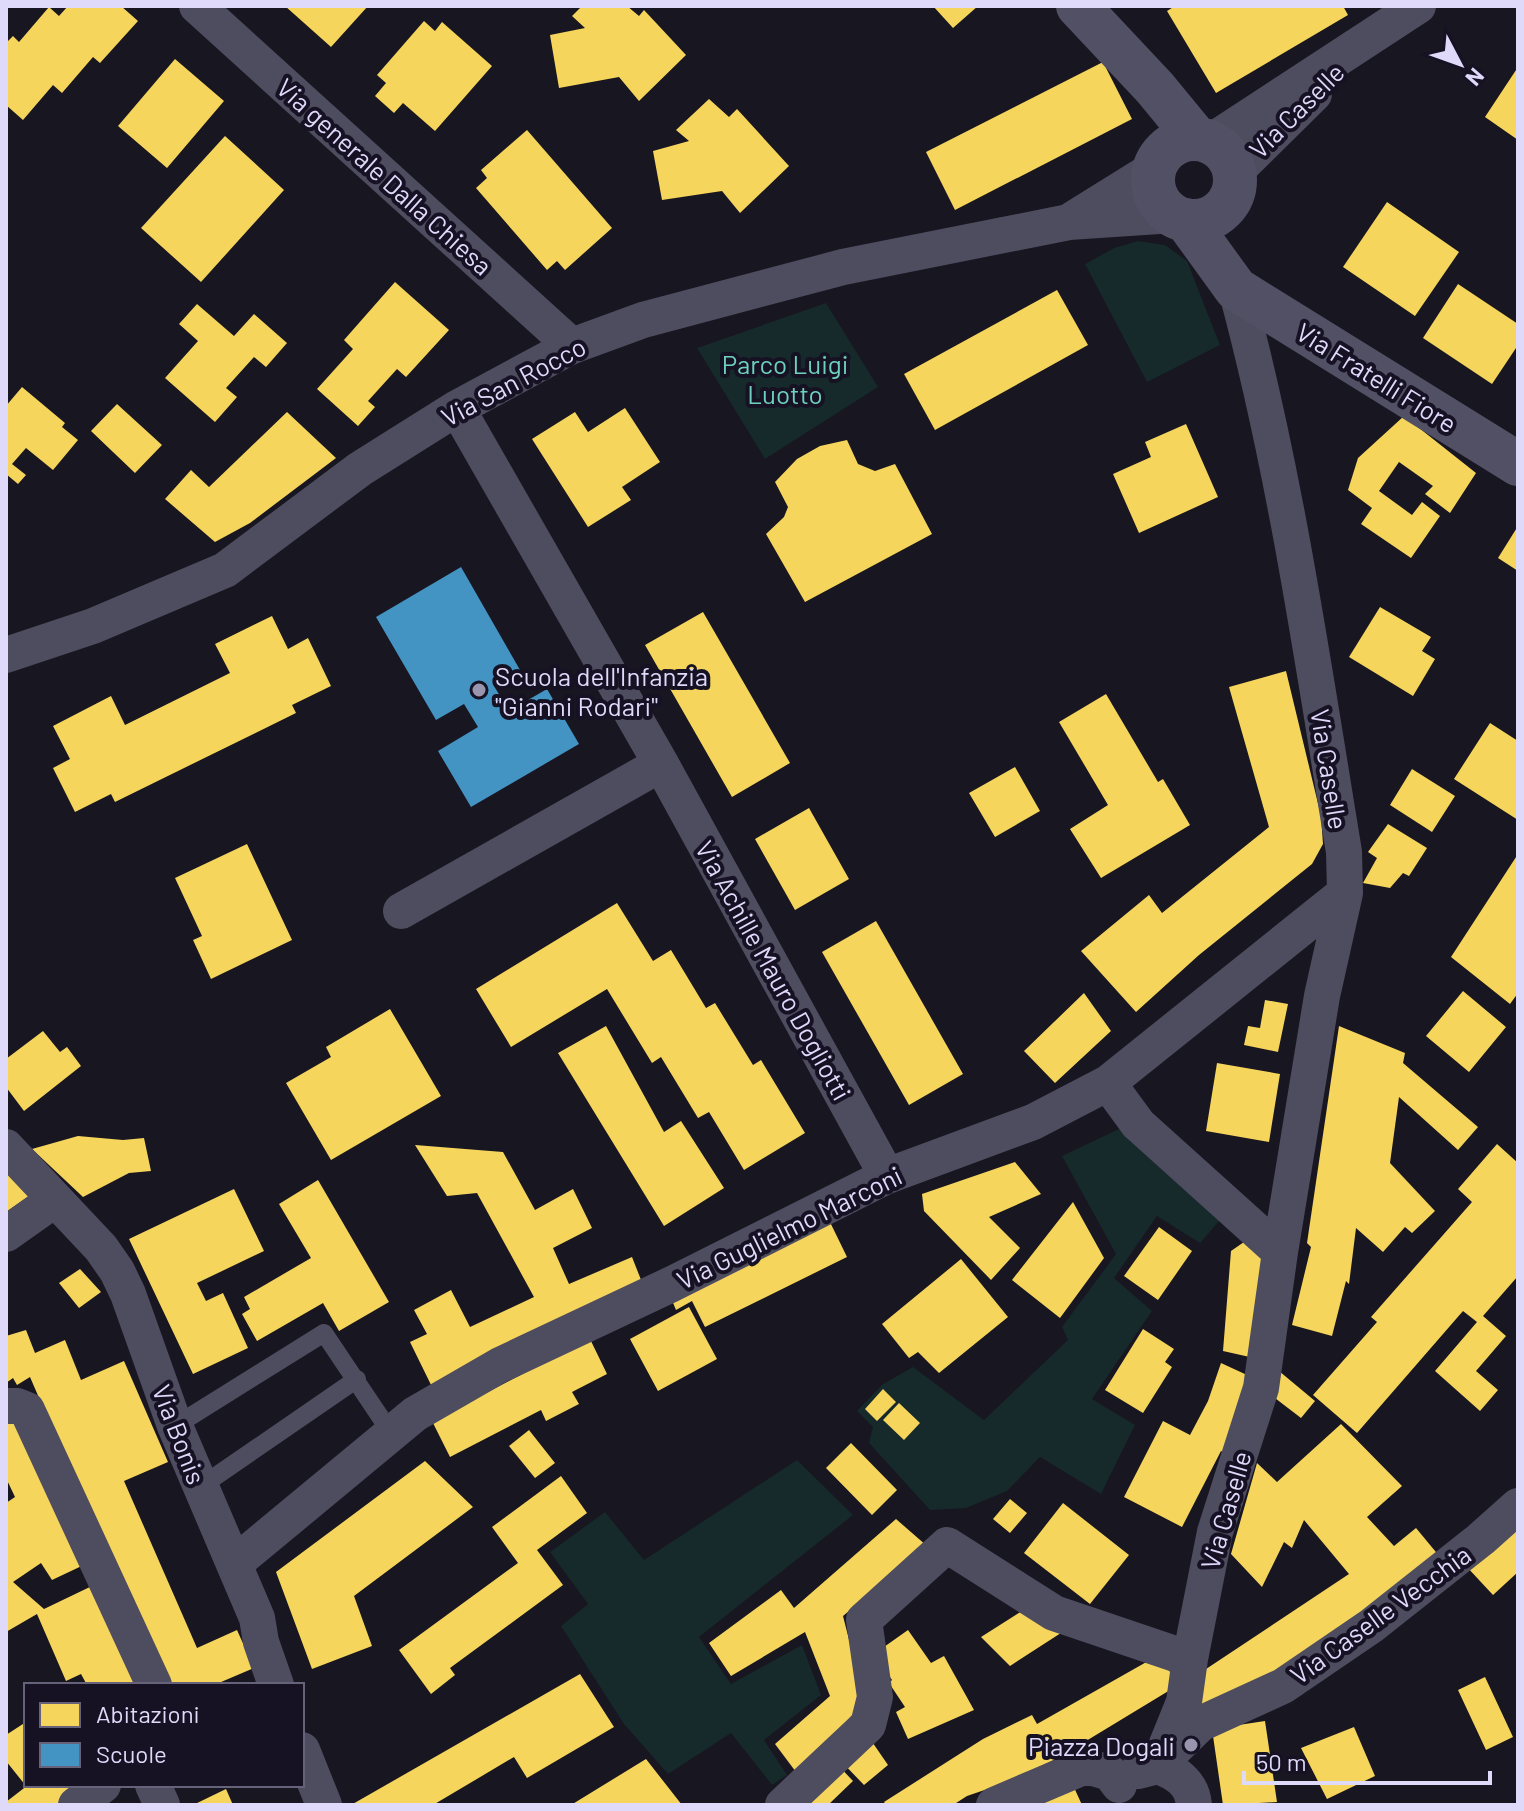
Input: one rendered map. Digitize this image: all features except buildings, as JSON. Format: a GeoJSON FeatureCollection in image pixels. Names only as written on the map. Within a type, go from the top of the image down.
{"type":"FeatureCollection","features":[{"type":"Feature","properties":{"kind":"street","name":"Via generale Dalla Chiesa"},"geometry":{"type":"LineString","coordinates":[[197,6],[572,346]]}},
{"type":"Feature","properties":{"kind":"street"},"geometry":{"type":"LineString","coordinates":[[1078,6],[1155,88],[1194,176]]}},
{"type":"Feature","properties":{"kind":"street"},"geometry":{"type":"LineString","coordinates":[[1356,48],[1386,6]]}},
{"type":"Feature","properties":{"kind":"street","name":"Via Caselle"},"geometry":{"type":"LineString","coordinates":[[1158,1766],[1184,1702],[1215,1532],[1261,1388],[1322,996],[1345,893],[1344,852],[1296,563],[1254,359],[1236,289],[1194,176],[1311,98],[1356,48],[1418,6]]}},
{"type":"Feature","properties":{"kind":"street","name":"Via San Rocco"},"geometry":{"type":"LineString","coordinates":[[1069,222],[1194,176]]}},
{"type":"Feature","properties":{"kind":"street","name":"Via San Rocco"},"geometry":{"type":"LineString","coordinates":[[6,655],[93,626],[225,570],[360,469],[457,408],[572,346],[643,320],[843,267],[1069,222],[1194,176]]}},
{"type":"Feature","properties":{"kind":"street","name":"Via Fratelli Fiore"},"geometry":{"type":"LineString","coordinates":[[1236,289],[1518,464]]}},
{"type":"Feature","properties":{"kind":"street","name":"Via Achille Mauro Dogliotti"},"geometry":{"type":"LineString","coordinates":[[457,408],[661,764],[887,1176]]}},
{"type":"Feature","properties":{"kind":"street"},"geometry":{"type":"LineString","coordinates":[[401,911],[661,764]]}},
{"type":"Feature","properties":{"kind":"street","name":"Via Guglielmo Marconi"},"geometry":{"type":"LineString","coordinates":[[234,1564],[415,1414],[500,1365],[672,1284],[887,1176],[1033,1122],[1108,1083],[1345,893]]}},
{"type":"Feature","properties":{"kind":"street"},"geometry":{"type":"LineString","coordinates":[[1108,1083],[1138,1124],[1280,1252]]}},
{"type":"Feature","properties":{"kind":"street","name":"Via Bonis"},"geometry":{"type":"LineString","coordinates":[[6,1147],[101,1248],[117,1271],[175,1426],[257,1618],[267,1681]]}},
{"type":"Feature","properties":{"kind":"street"},"geometry":{"type":"LineString","coordinates":[[6,1234],[54,1200]]}},
{"type":"Feature","properties":{"kind":"street"},"geometry":{"type":"LineString","coordinates":[[6,1406],[27,1410],[153,1683]]}},
{"type":"Feature","properties":{"kind":"street","name":"Via Caselle Vecchia"},"geometry":{"type":"LineString","coordinates":[[1158,1766],[1200,1724],[1283,1686],[1371,1626],[1518,1506]]}},
{"type":"Feature","properties":{"kind":"street"},"geometry":{"type":"LineString","coordinates":[[783,1805],[868,1725],[875,1697],[864,1620],[947,1545],[1054,1613],[1190,1659]]}},
{"type":"Feature","properties":{"kind":"street"},"geometry":{"type":"LineString","coordinates":[[304,1755],[324,1805]]}},
{"type":"Feature","properties":{"kind":"street"},"geometry":{"type":"LineString","coordinates":[[994,1805],[1086,1766],[1110,1773],[1116,1795]]}},
{"type":"Feature","properties":{"kind":"street"},"geometry":{"type":"LineString","coordinates":[[1116,1795],[1129,1775],[1158,1766],[1180,1776],[1189,1786],[1194,1805]]}},
{"type":"Feature","properties":{"kind":"street"},"geometry":{"type":"LineString","coordinates":[[76,1805],[100,1787]]}},
{"type":"Feature","properties":{"kind":"lane"},"geometry":{"type":"LineString","coordinates":[[175,1426],[324,1333],[391,1433]]}},
{"type":"Feature","properties":{"kind":"lane"},"geometry":{"type":"LineString","coordinates":[[200,1487],[357,1379]]}},
{"type":"Feature","properties":{"kind":"green space"},"geometry":{"type":"Polygon","coordinates":[[[1138,241],[1165,245],[1187,261],[1220,345],[1147,382],[1085,264],[1114,248],[1138,241]]]}},
{"type":"Feature","properties":{"kind":"green space","name":"Parco Luigi Luotto"},"geometry":{"type":"Polygon","coordinates":[[[826,303],[878,387],[765,459],[697,348],[826,303]]]}},
{"type":"Feature","properties":{"kind":"green space"},"geometry":{"type":"Polygon","coordinates":[[[1121,1128],[1221,1219],[1200,1243],[1157,1216],[1114,1278],[1152,1311],[1092,1399],[1135,1425],[1101,1494],[1040,1457],[1007,1491],[966,1508],[930,1510],[869,1443],[873,1427],[857,1411],[883,1384],[913,1367],[984,1420],[1068,1340],[1062,1327],[1116,1254],[1062,1156],[1121,1128]]]}},
{"type":"Feature","properties":{"kind":"green space"},"geometry":{"type":"Polygon","coordinates":[[[797,1460],[853,1515],[699,1637],[731,1684],[802,1645],[821,1695],[764,1740],[787,1775],[772,1785],[731,1733],[668,1774],[624,1724],[561,1626],[588,1604],[550,1552],[605,1512],[644,1560],[797,1460]]]}},
{"type":"Feature","properties":{"kind":"place","name":"Scuola dell'Infanzia \"Gianni Rodari\""},"geometry":{"type":"Point","coordinates":[479,690]}},
{"type":"Feature","properties":{"kind":"place","name":"Piazza Dogali"},"geometry":{"type":"Point","coordinates":[1191,1745]}}]}
